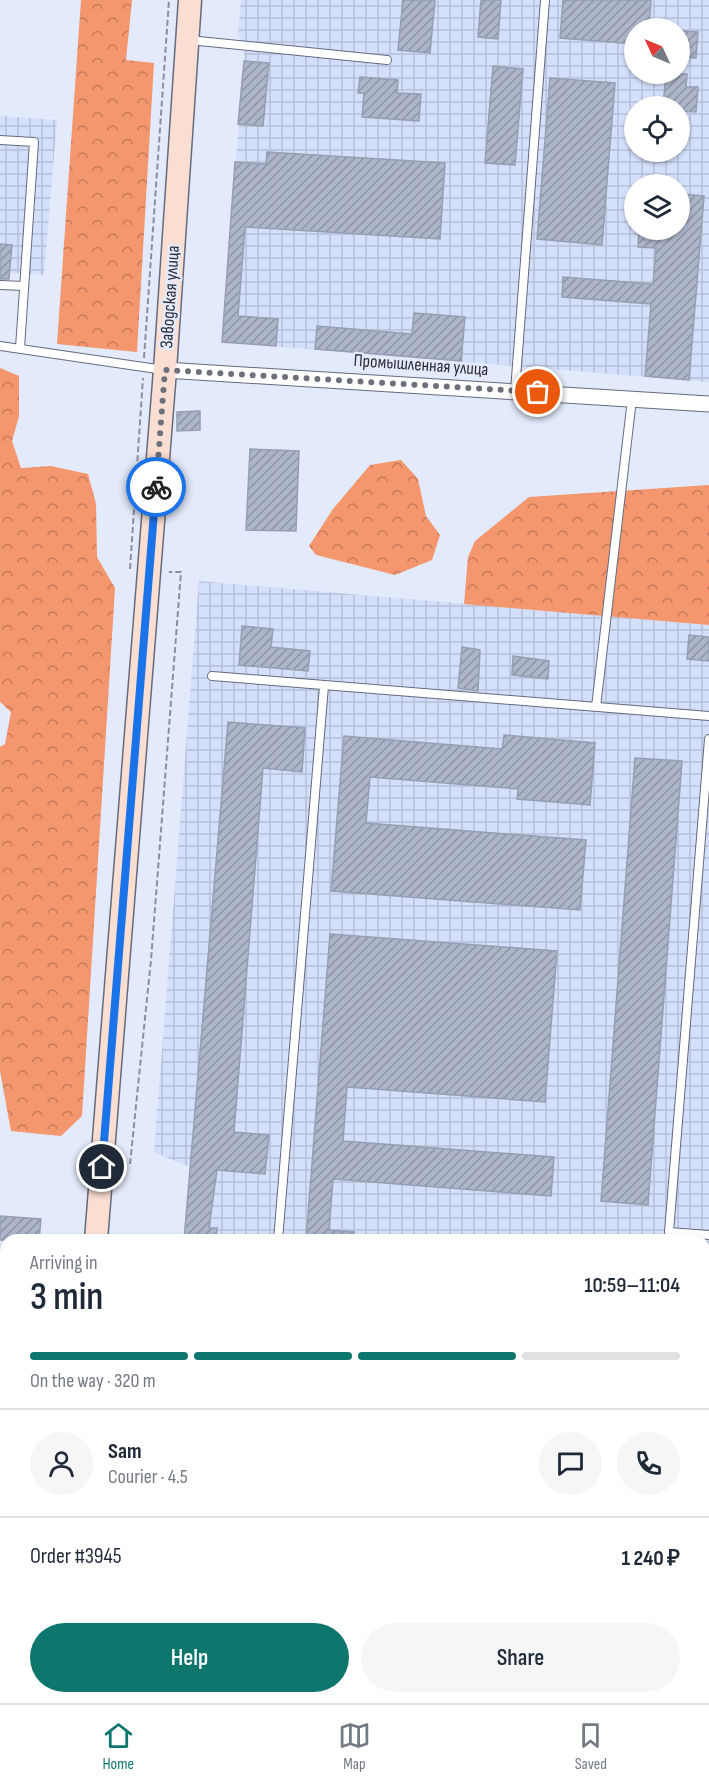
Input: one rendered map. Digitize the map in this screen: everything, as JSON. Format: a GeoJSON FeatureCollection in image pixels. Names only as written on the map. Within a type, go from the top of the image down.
{"type":"FeatureCollection","features":[{"type":"Feature","properties":{"kind":"main road","name":"Заводская улица"},"geometry":{"type":"LineString","coordinates":[[96,1234],[165,370],[190,0]]}},
{"type":"Feature","properties":{"kind":"street","name":"Промышленная улица"},"geometry":{"type":"LineString","coordinates":[[165,370],[709,404]]}},
{"type":"Feature","properties":{"kind":"lane"},"geometry":{"type":"LineString","coordinates":[[515,391],[546,0]]}},
{"type":"Feature","properties":{"kind":"lane"},"geometry":{"type":"LineString","coordinates":[[187,40],[387,60]]}},
{"type":"Feature","properties":{"kind":"lane"},"geometry":{"type":"LineString","coordinates":[[0,140],[34,142],[20,348]]}},
{"type":"Feature","properties":{"kind":"lane"},"geometry":{"type":"LineString","coordinates":[[0,285],[24,286]]}},
{"type":"Feature","properties":{"kind":"lane"},"geometry":{"type":"LineString","coordinates":[[0,346],[165,370]]}},
{"type":"Feature","properties":{"kind":"lane"},"geometry":{"type":"LineString","coordinates":[[596,707],[632,399]]}},
{"type":"Feature","properties":{"kind":"lane"},"geometry":{"type":"LineString","coordinates":[[212,676],[709,716]]}},
{"type":"Feature","properties":{"kind":"lane"},"geometry":{"type":"LineString","coordinates":[[278,1234],[324,686]]}},
{"type":"Feature","properties":{"kind":"lane"},"geometry":{"type":"LineString","coordinates":[[696,1234],[669,1232],[709,739]]}},
{"type":"Feature","properties":{"kind":"shaded area"},"geometry":{"type":"Polygon","coordinates":[[[241,0],[709,0],[709,382],[222,342],[245,45],[238,36],[241,0]]]}},
{"type":"Feature","properties":{"kind":"shaded area"},"geometry":{"type":"Polygon","coordinates":[[[0,116],[57,120],[44,275],[0,272],[0,116]]]}},
{"type":"Feature","properties":{"kind":"shaded area"},"geometry":{"type":"Polygon","coordinates":[[[199,581],[709,625],[709,1234],[185,1234],[192,1168],[154,1152],[199,581]]]}},
{"type":"Feature","properties":{"kind":"green space"},"geometry":{"type":"Polygon","coordinates":[[[81,0],[132,0],[126,60],[154,63],[137,352],[57,344],[81,0]]]}},
{"type":"Feature","properties":{"kind":"green space"},"geometry":{"type":"Polygon","coordinates":[[[0,368],[19,376],[19,416],[12,441],[21,468],[51,466],[88,474],[96,504],[97,557],[115,588],[82,1116],[61,1136],[11,1131],[0,1071],[0,747],[5,744],[11,712],[0,702],[0,368]]]}},
{"type":"Feature","properties":{"kind":"green space"},"geometry":{"type":"Polygon","coordinates":[[[401,460],[418,479],[426,516],[440,535],[432,560],[395,575],[316,555],[309,546],[333,509],[370,465],[401,460]]]}},
{"type":"Feature","properties":{"kind":"green space"},"geometry":{"type":"Polygon","coordinates":[[[709,485],[709,625],[464,604],[468,557],[475,541],[529,497],[709,485]]]}},
{"type":"Feature","properties":{"kind":"building"},"geometry":{"type":"Polygon","coordinates":[[[403,0],[435,0],[430,53],[398,50],[403,0]]]}},
{"type":"Feature","properties":{"kind":"building"},"geometry":{"type":"Polygon","coordinates":[[[481,0],[501,0],[498,39],[478,37],[481,0]]]}},
{"type":"Feature","properties":{"kind":"building"},"geometry":{"type":"Polygon","coordinates":[[[563,0],[651,0],[650,18],[624,18],[624,43],[560,38],[563,0]]]}},
{"type":"Feature","properties":{"kind":"building"},"geometry":{"type":"Polygon","coordinates":[[[690,32],[698,32],[696,58],[690,58],[690,32]]]}},
{"type":"Feature","properties":{"kind":"building"},"geometry":{"type":"Polygon","coordinates":[[[244,61],[269,63],[263,126],[238,124],[244,61]]]}},
{"type":"Feature","properties":{"kind":"building"},"geometry":{"type":"Polygon","coordinates":[[[493,66],[523,69],[515,165],[485,163],[493,66]]]}},
{"type":"Feature","properties":{"kind":"building"},"geometry":{"type":"Polygon","coordinates":[[[360,77],[398,80],[397,93],[421,94],[419,121],[362,117],[364,93],[358,93],[360,77]]]}},
{"type":"Feature","properties":{"kind":"building"},"geometry":{"type":"Polygon","coordinates":[[[550,78],[615,83],[602,245],[537,239],[550,78]]]}},
{"type":"Feature","properties":{"kind":"building"},"geometry":{"type":"Polygon","coordinates":[[[665,84],[686,84],[686,87],[698,87],[696,112],[690,112],[690,96],[664,96],[665,84]]]}},
{"type":"Feature","properties":{"kind":"building"},"geometry":{"type":"Polygon","coordinates":[[[267,152],[445,163],[440,239],[245,227],[238,316],[278,319],[276,346],[222,342],[235,162],[266,164],[267,152]]]}},
{"type":"Feature","properties":{"kind":"building"},"geometry":{"type":"Polygon","coordinates":[[[690,195],[704,196],[689,380],[645,376],[651,304],[562,297],[563,277],[653,284],[656,248],[638,247],[638,240],[690,240],[690,195]]]}},
{"type":"Feature","properties":{"kind":"building"},"geometry":{"type":"Polygon","coordinates":[[[0,244],[12,245],[9,279],[0,279],[0,244]]]}},
{"type":"Feature","properties":{"kind":"building"},"geometry":{"type":"Polygon","coordinates":[[[414,313],[465,317],[461,361],[315,349],[317,326],[412,334],[414,313]]]}},
{"type":"Feature","properties":{"kind":"building"},"geometry":{"type":"Polygon","coordinates":[[[200,411],[200,430],[177,431],[177,412],[200,411]]]}},
{"type":"Feature","properties":{"kind":"building"},"geometry":{"type":"Polygon","coordinates":[[[250,449],[299,451],[296,531],[246,530],[250,449]]]}},
{"type":"Feature","properties":{"kind":"building"},"geometry":{"type":"Polygon","coordinates":[[[242,626],[273,629],[271,647],[310,651],[308,671],[239,665],[242,626]]]}},
{"type":"Feature","properties":{"kind":"building"},"geometry":{"type":"Polygon","coordinates":[[[689,635],[709,637],[709,661],[687,659],[689,635]]]}},
{"type":"Feature","properties":{"kind":"building"},"geometry":{"type":"Polygon","coordinates":[[[462,647],[480,650],[478,691],[458,688],[462,647]]]}},
{"type":"Feature","properties":{"kind":"building"},"geometry":{"type":"Polygon","coordinates":[[[513,656],[549,661],[548,679],[512,675],[513,656]]]}},
{"type":"Feature","properties":{"kind":"building"},"geometry":{"type":"Polygon","coordinates":[[[228,722],[305,728],[302,772],[263,768],[234,1132],[269,1135],[265,1174],[217,1170],[209,1228],[217,1228],[216,1234],[185,1234],[228,722]]]}},
{"type":"Feature","properties":{"kind":"building"},"geometry":{"type":"Polygon","coordinates":[[[504,735],[595,743],[590,805],[517,799],[518,789],[370,777],[366,823],[586,840],[580,910],[331,891],[344,736],[502,749],[504,735]]]}},
{"type":"Feature","properties":{"kind":"building"},"geometry":{"type":"Polygon","coordinates":[[[635,758],[682,761],[648,1205],[601,1201],[635,758]]]}},
{"type":"Feature","properties":{"kind":"building"},"geometry":{"type":"Polygon","coordinates":[[[330,934],[557,951],[545,1102],[347,1087],[343,1141],[554,1157],[551,1196],[333,1179],[329,1230],[354,1232],[354,1234],[306,1234],[330,934]]]}},
{"type":"Feature","properties":{"kind":"building"},"geometry":{"type":"Polygon","coordinates":[[[0,1216],[41,1219],[40,1234],[0,1234],[0,1216]]]}},
{"type":"Feature","properties":{"kind":"way so far"},"geometry":{"type":"LineString","coordinates":[[156,487],[165,370],[538,392]]}},
{"type":"Feature","properties":{"kind":"route"},"geometry":{"type":"LineString","coordinates":[[102,1167],[156,487]]}}]}
